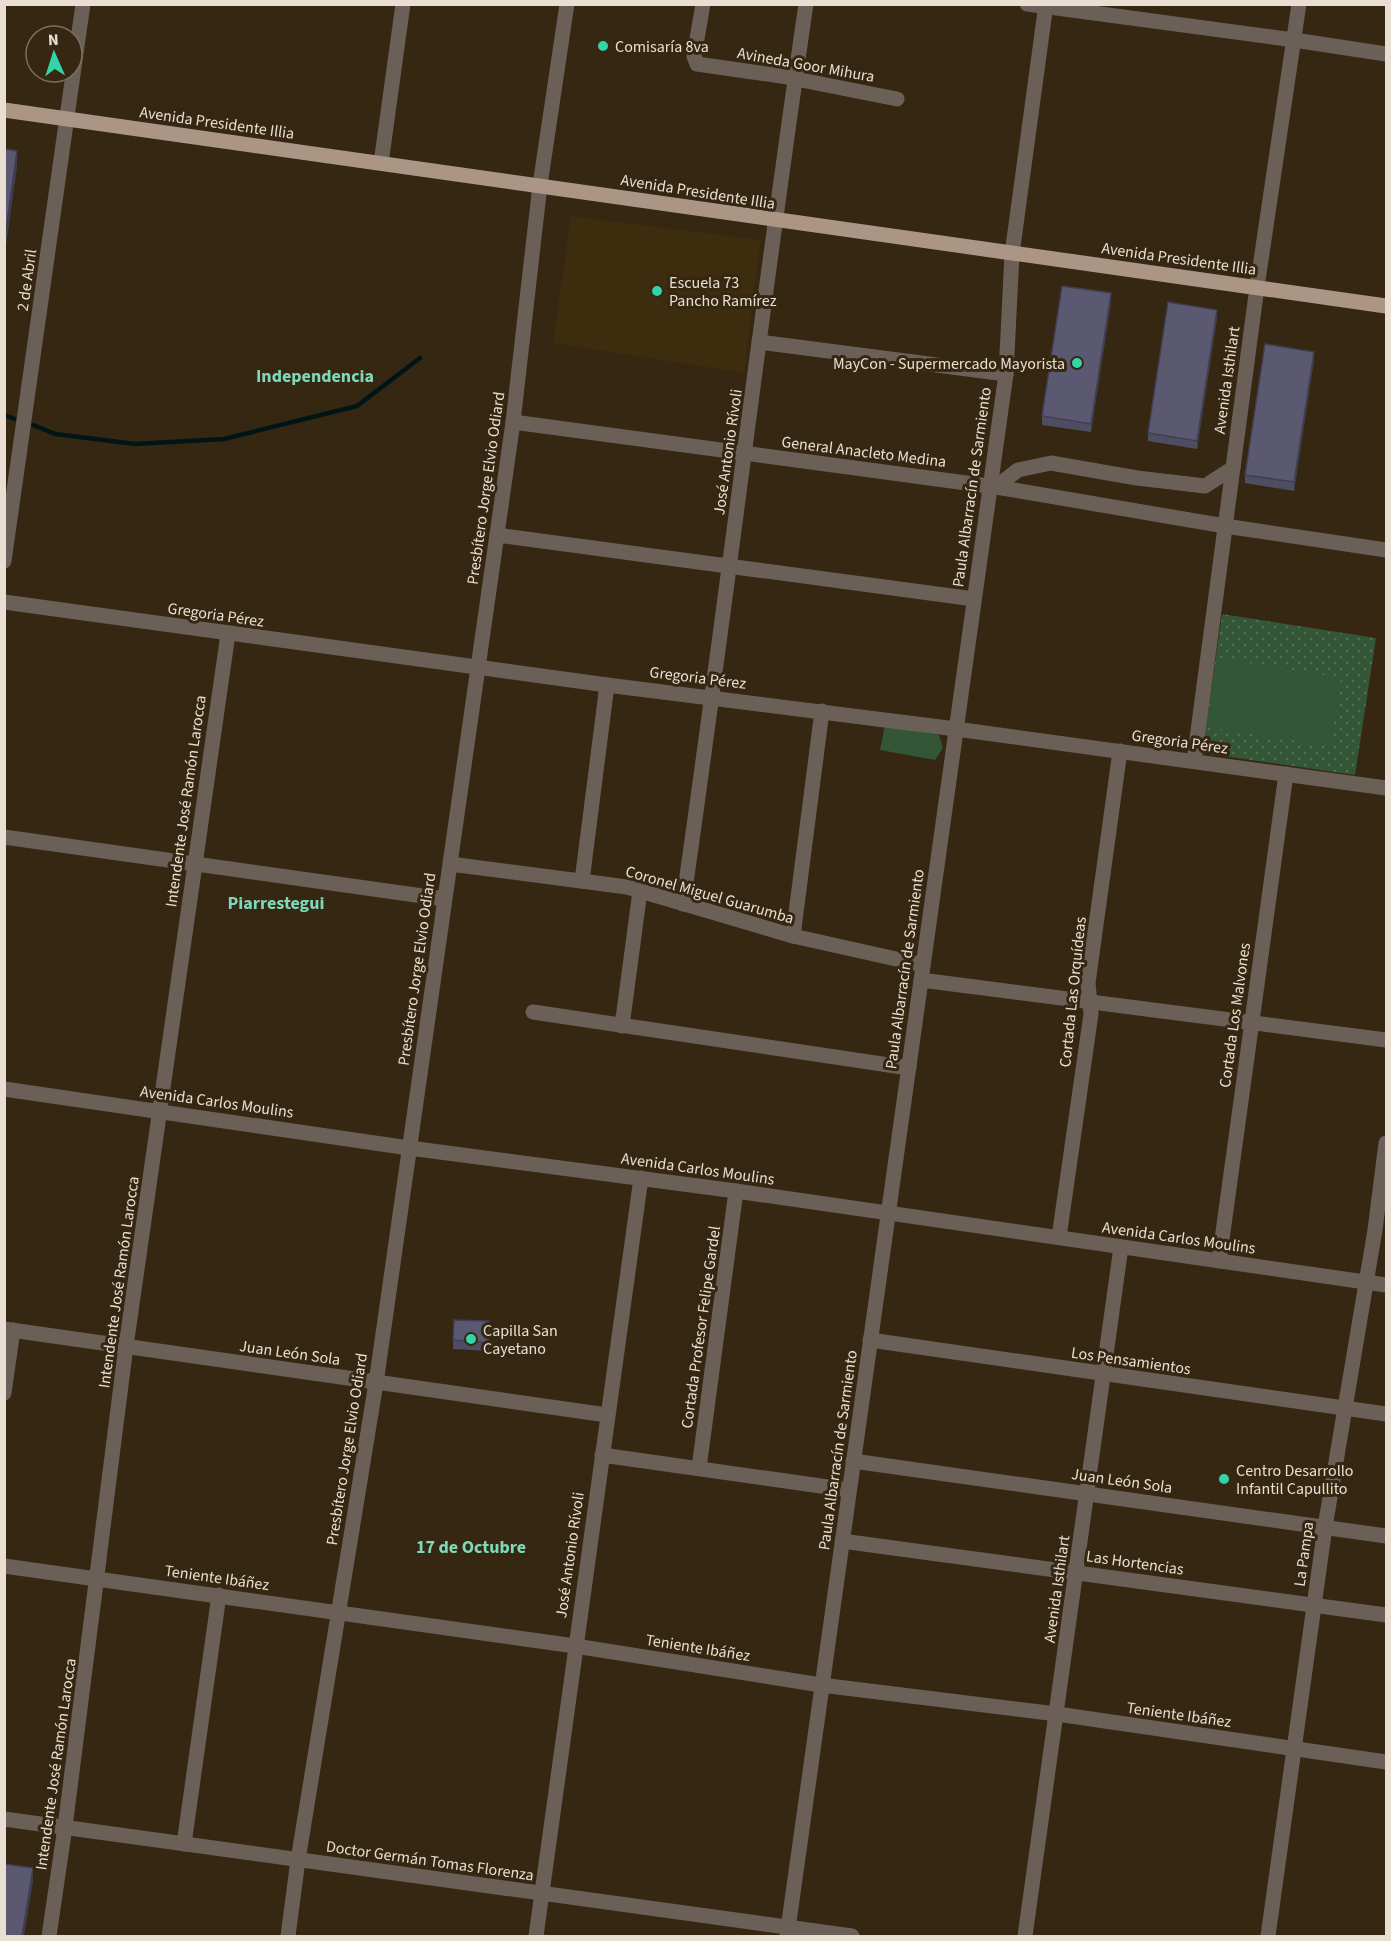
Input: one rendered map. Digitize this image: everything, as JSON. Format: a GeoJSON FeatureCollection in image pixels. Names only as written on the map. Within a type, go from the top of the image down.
{"type":"FeatureCollection","features":[{"type":"Feature","properties":{"kind":"main road","name":"Avenida Presidente Illia"},"geometry":{"type":"LineString","coordinates":[[4,110],[1386,306]]}},
{"type":"Feature","properties":{"kind":"street","name":"2 de Abril"},"geometry":{"type":"LineString","coordinates":[[4,561],[83,4]]}},
{"type":"Feature","properties":{"kind":"street"},"geometry":{"type":"LineString","coordinates":[[381,163],[404,4]]}},
{"type":"Feature","properties":{"kind":"street","name":"Presbítero Jorge Elvio Odiard"},"geometry":{"type":"LineString","coordinates":[[288,1936],[337,1614],[376,1383],[513,422],[540,185],[567,4]]}},
{"type":"Feature","properties":{"kind":"street","name":"Avineda Goor Mihura"},"geometry":{"type":"LineString","coordinates":[[703,4],[694,56],[697,64],[795,78],[897,99]]}},
{"type":"Feature","properties":{"kind":"street","name":"José Antonio Rívoli"},"geometry":{"type":"LineString","coordinates":[[683,904],[745,454],[774,220],[806,4]]}},
{"type":"Feature","properties":{"kind":"street"},"geometry":{"type":"LineString","coordinates":[[1027,4],[1386,54]]}},
{"type":"Feature","properties":{"kind":"street","name":"Avenida Isthilart"},"geometry":{"type":"LineString","coordinates":[[1194,761],[1257,287],[1299,4]]}},
{"type":"Feature","properties":{"kind":"street","name":"Paula Albarracín de Sarmiento"},"geometry":{"type":"LineString","coordinates":[[787,1933],[974,599],[993,487],[1006,374],[1012,254],[1046,6]]}},
{"type":"Feature","properties":{"kind":"street"},"geometry":{"type":"LineString","coordinates":[[759,342],[1006,374]]}},
{"type":"Feature","properties":{"kind":"street","name":"General Anacleto Medina"},"geometry":{"type":"LineString","coordinates":[[513,422],[993,487],[1386,550]]}},
{"type":"Feature","properties":{"kind":"street"},"geometry":{"type":"LineString","coordinates":[[993,487],[1018,470],[1051,463],[1137,478],[1205,486],[1233,468]]}},
{"type":"Feature","properties":{"kind":"street"},"geometry":{"type":"LineString","coordinates":[[497,535],[974,599]]}},
{"type":"Feature","properties":{"kind":"street","name":"Gregoria Pérez"},"geometry":{"type":"LineString","coordinates":[[4,602],[228,634],[607,685],[822,711],[1386,788]]}},
{"type":"Feature","properties":{"kind":"street","name":"Intendente José Ramón Larocca"},"geometry":{"type":"LineString","coordinates":[[49,1936],[126,1346],[228,634]]}},
{"type":"Feature","properties":{"kind":"street"},"geometry":{"type":"LineString","coordinates":[[582,881],[607,685]]}},
{"type":"Feature","properties":{"kind":"street"},"geometry":{"type":"LineString","coordinates":[[793,936],[822,711]]}},
{"type":"Feature","properties":{"kind":"street","name":"Cortada Las Orquídeas"},"geometry":{"type":"LineString","coordinates":[[1059,1237],[1091,1014],[1088,983],[1120,751]]}},
{"type":"Feature","properties":{"kind":"street","name":"Cortada Los Malvones"},"geometry":{"type":"LineString","coordinates":[[1219,1261],[1286,774]]}},
{"type":"Feature","properties":{"kind":"street"},"geometry":{"type":"LineString","coordinates":[[4,837],[444,899]]}},
{"type":"Feature","properties":{"kind":"street","name":"Coronel Miguel Guarumba"},"geometry":{"type":"LineString","coordinates":[[450,864],[627,887],[922,973],[1090,1004],[1386,1040]]}},
{"type":"Feature","properties":{"kind":"street"},"geometry":{"type":"LineString","coordinates":[[622,1026],[640,891]]}},
{"type":"Feature","properties":{"kind":"street"},"geometry":{"type":"LineString","coordinates":[[533,1012],[909,1068]]}},
{"type":"Feature","properties":{"kind":"street","name":"Avenida Carlos Moulins"},"geometry":{"type":"LineString","coordinates":[[4,1089],[1386,1285]]}},
{"type":"Feature","properties":{"kind":"street","name":"La Pampa"},"geometry":{"type":"LineString","coordinates":[[1268,1936],[1325,1527],[1386,1147]]}},
{"type":"Feature","properties":{"kind":"street","name":"José Antonio Rívoli"},"geometry":{"type":"LineString","coordinates":[[536,1936],[641,1179]]}},
{"type":"Feature","properties":{"kind":"street","name":"Cortada Profesor Felipe Gardel"},"geometry":{"type":"LineString","coordinates":[[699,1468],[736,1191]]}},
{"type":"Feature","properties":{"kind":"street","name":"Avenida Isthilart"},"geometry":{"type":"LineString","coordinates":[[1025,1936],[1121,1247]]}},
{"type":"Feature","properties":{"kind":"street"},"geometry":{"type":"LineString","coordinates":[[4,1394],[9,1329]]}},
{"type":"Feature","properties":{"kind":"street","name":"Juan León Sola"},"geometry":{"type":"LineString","coordinates":[[9,1329],[607,1415]]}},
{"type":"Feature","properties":{"kind":"street","name":"Los Pensamientos"},"geometry":{"type":"LineString","coordinates":[[870,1340],[1386,1414]]}},
{"type":"Feature","properties":{"kind":"street"},"geometry":{"type":"LineString","coordinates":[[602,1455],[849,1490]]}},
{"type":"Feature","properties":{"kind":"street","name":"Juan León Sola"},"geometry":{"type":"LineString","coordinates":[[853,1461],[1386,1536]]}},
{"type":"Feature","properties":{"kind":"street","name":"Las Hortencias"},"geometry":{"type":"LineString","coordinates":[[842,1541],[1386,1615]]}},
{"type":"Feature","properties":{"kind":"street","name":"Teniente Ibáñez"},"geometry":{"type":"LineString","coordinates":[[4,1566],[219,1595],[821,1685],[1057,1714],[1386,1762]]}},
{"type":"Feature","properties":{"kind":"street"},"geometry":{"type":"LineString","coordinates":[[184,1844],[219,1595]]}},
{"type":"Feature","properties":{"kind":"street","name":"Doctor Germán Tomas Florenza"},"geometry":{"type":"LineString","coordinates":[[4,1819],[542,1893],[787,1933],[852,1936]]}},
{"type":"Feature","properties":{"kind":"shaded area","name":"Escuela 73 Pancho Ramírez"},"geometry":{"type":"Polygon","coordinates":[[[571,216],[761,240],[744,373],[553,343],[571,216]]]}},
{"type":"Feature","properties":{"kind":"green space"},"geometry":{"type":"Polygon","coordinates":[[[1222,614],[1376,638],[1355,775],[1202,753],[1222,614]]]}},
{"type":"Feature","properties":{"kind":"green space"},"geometry":{"type":"Polygon","coordinates":[[[1217,658],[1341,678],[1330,746],[1207,727],[1217,658]]]}},
{"type":"Feature","properties":{"kind":"green space"},"geometry":{"type":"Polygon","coordinates":[[[885,725],[939,735],[943,748],[935,760],[880,750],[885,725]]]}},
{"type":"Feature","properties":{"kind":"building"},"geometry":{"type":"Polygon","coordinates":[[[4,149],[17,151],[4,244],[4,149]]]}},
{"type":"Feature","properties":{"kind":"building","name":"MayCon - Supermercado Mayorista"},"geometry":{"type":"Polygon","coordinates":[[[1062,286],[1111,293],[1091,424],[1042,416],[1062,286]]]}},
{"type":"Feature","properties":{"kind":"building"},"geometry":{"type":"Polygon","coordinates":[[[1168,302],[1217,310],[1197,441],[1148,433],[1168,302]]]}},
{"type":"Feature","properties":{"kind":"building"},"geometry":{"type":"Polygon","coordinates":[[[1265,344],[1314,352],[1294,482],[1245,475],[1265,344]]]}},
{"type":"Feature","properties":{"kind":"building"},"geometry":{"type":"Polygon","coordinates":[[[454,1320],[489,1321],[489,1343],[453,1340],[454,1320]]]}},
{"type":"Feature","properties":{"kind":"building"},"geometry":{"type":"Polygon","coordinates":[[[4,1864],[33,1868],[22,1936],[4,1936],[4,1864]]]}},
{"type":"Feature","properties":{"kind":"waterway"},"geometry":{"type":"LineString","coordinates":[[33,425],[55,434],[135,444],[224,439],[357,406],[420,358]]}},
{"type":"Feature","properties":{"kind":"waterway"},"geometry":{"type":"LineString","coordinates":[[4,415],[15,419]]}},
{"type":"Feature","properties":{"kind":"place","name":"Comisaría 8va"},"geometry":{"type":"Point","coordinates":[603,46]}},
{"type":"Feature","properties":{"kind":"place","name":"Escuela 73 Pancho Ramírez"},"geometry":{"type":"Point","coordinates":[657,291]}},
{"type":"Feature","properties":{"kind":"place","name":"MayCon - Supermercado Mayorista"},"geometry":{"type":"Point","coordinates":[1077,363]}},
{"type":"Feature","properties":{"kind":"place","name":"Capilla San Cayetano"},"geometry":{"type":"Point","coordinates":[471,1339]}},
{"type":"Feature","properties":{"kind":"place","name":"Centro Desarrollo Infantil Capullito"},"geometry":{"type":"Point","coordinates":[1224,1479]}},
{"type":"Feature","properties":{"kind":"district","name":"Independencia"},"geometry":{"type":"Point","coordinates":[315,376]}},
{"type":"Feature","properties":{"kind":"district","name":"Piarrestegui"},"geometry":{"type":"Point","coordinates":[276,903]}},
{"type":"Feature","properties":{"kind":"district","name":"17 de Octubre"},"geometry":{"type":"Point","coordinates":[471,1547]}}]}
